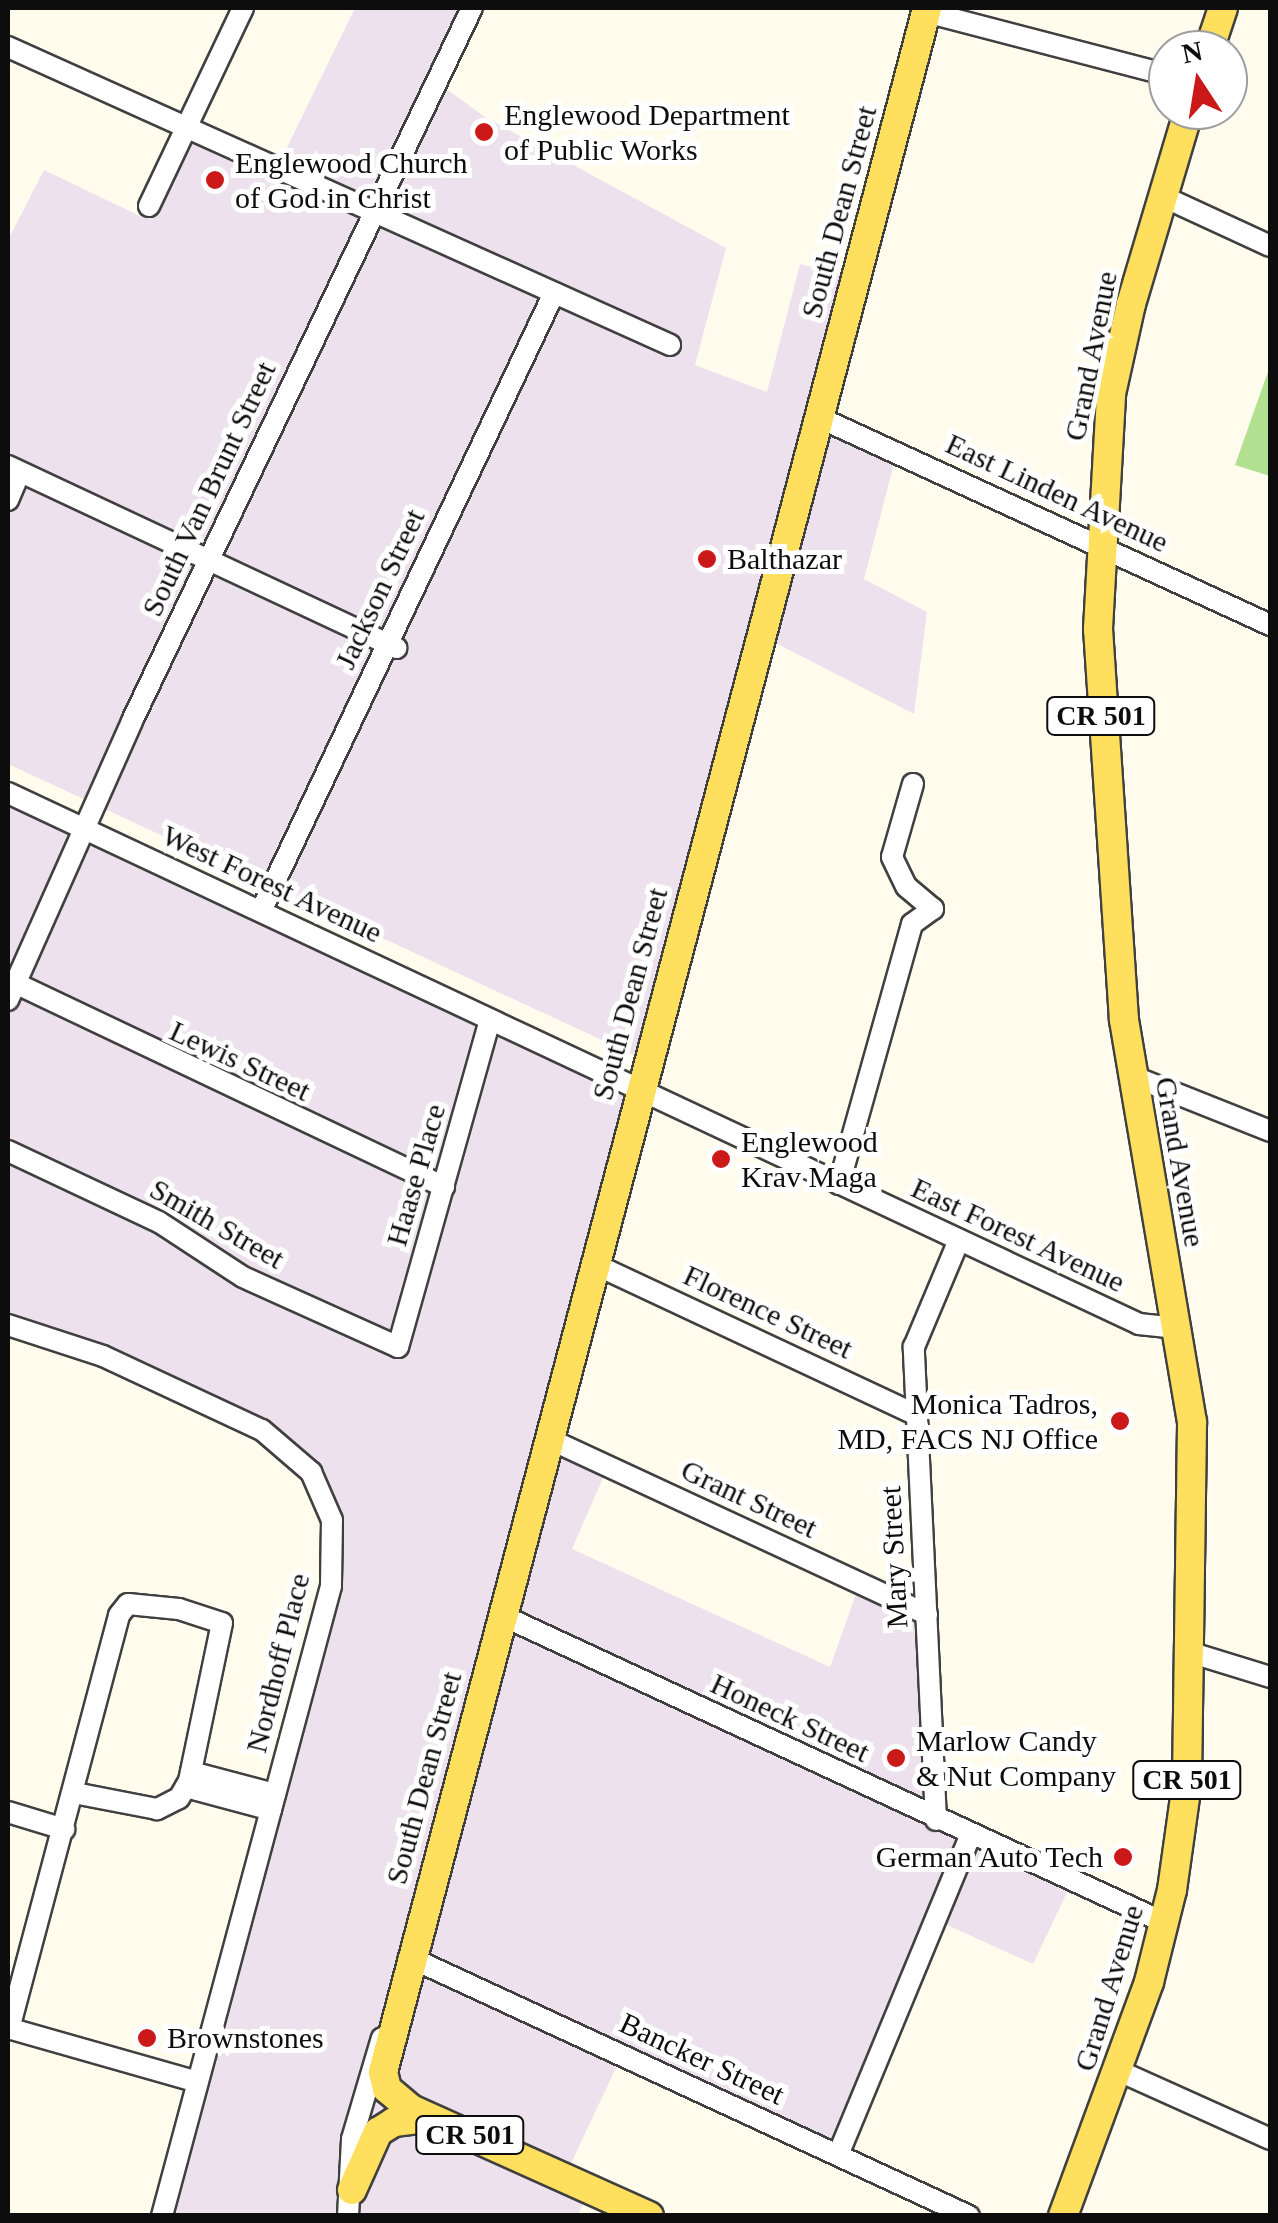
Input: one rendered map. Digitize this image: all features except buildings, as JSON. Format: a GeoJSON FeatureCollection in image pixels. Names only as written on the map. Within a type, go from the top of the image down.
{"type":"FeatureCollection","features":[{"type":"Feature","properties":{"kind":"main road","name":"South Dean Street"},"geometry":{"type":"LineString","coordinates":[[430,2118],[401,2102],[384,2082],[400,1998],[926,10]]}},
{"type":"Feature","properties":{"kind":"main road","name":"Grand Avenue"},"geometry":{"type":"LineString","coordinates":[[1064,2216],[1119,2071],[1165,1923],[1184,1816],[1192,1654],[1193,1435],[1132,1076],[1100,709],[1100,545],[1112,394],[1183,130]]}},
{"type":"Feature","properties":{"kind":"main road"},"geometry":{"type":"LineString","coordinates":[[350,2203],[378,2132],[394,2122],[430,2118]]}},
{"type":"Feature","properties":{"kind":"main road","name":"CR 501"},"geometry":{"type":"LineString","coordinates":[[430,2118],[650,2216]]}},
{"type":"Feature","properties":{"kind":"street"},"geometry":{"type":"LineString","coordinates":[[150,206],[243,8]]}},
{"type":"Feature","properties":{"kind":"street","name":"South Van Brunt Street"},"geometry":{"type":"LineString","coordinates":[[11,992],[209,559],[472,8]]}},
{"type":"Feature","properties":{"kind":"street"},"geometry":{"type":"LineString","coordinates":[[926,10],[1148,70]]}},
{"type":"Feature","properties":{"kind":"street"},"geometry":{"type":"LineString","coordinates":[[8,46],[670,346]]}},
{"type":"Feature","properties":{"kind":"street"},"geometry":{"type":"LineString","coordinates":[[1162,196],[1270,246]]}},
{"type":"Feature","properties":{"kind":"street","name":"Jackson Street"},"geometry":{"type":"LineString","coordinates":[[261,911],[392,646],[554,293]]}},
{"type":"Feature","properties":{"kind":"street","name":"East Linden Avenue"},"geometry":{"type":"LineString","coordinates":[[818,417],[1270,625]]}},
{"type":"Feature","properties":{"kind":"street"},"geometry":{"type":"LineString","coordinates":[[8,500],[14,470],[392,646]]}},
{"type":"Feature","properties":{"kind":"street"},"geometry":{"type":"LineString","coordinates":[[839,1184],[912,924],[933,908],[906,886],[892,857],[913,784]]}},
{"type":"Feature","properties":{"kind":"street","name":"West Forest Avenue"},"geometry":{"type":"LineString","coordinates":[[8,793],[511,1030]]}},
{"type":"Feature","properties":{"kind":"street","name":"Lewis Street"},"geometry":{"type":"LineString","coordinates":[[11,992],[444,1187]]}},
{"type":"Feature","properties":{"kind":"street","name":"Haase Place"},"geometry":{"type":"LineString","coordinates":[[398,1347],[490,1020]]}},
{"type":"Feature","properties":{"kind":"street","name":"East Forest Avenue"},"geometry":{"type":"LineString","coordinates":[[511,1030],[1138,1324],[1177,1328]]}},
{"type":"Feature","properties":{"kind":"street"},"geometry":{"type":"LineString","coordinates":[[1132,1076],[1155,1080],[1270,1132]]}},
{"type":"Feature","properties":{"kind":"street","name":"Smith Street"},"geometry":{"type":"LineString","coordinates":[[8,1151],[160,1222],[242,1277],[398,1347]]}},
{"type":"Feature","properties":{"kind":"street","name":"Mary Street"},"geometry":{"type":"LineString","coordinates":[[936,1820],[916,1330],[959,1240]]}},
{"type":"Feature","properties":{"kind":"street","name":"Florence Street"},"geometry":{"type":"LineString","coordinates":[[592,1263],[918,1414]]}},
{"type":"Feature","properties":{"kind":"street","name":"Nordhoff Place"},"geometry":{"type":"LineString","coordinates":[[8,1325],[103,1356],[250,1424],[294,1454],[318,1484],[332,1520],[334,1572],[162,2216]]}},
{"type":"Feature","properties":{"kind":"street","name":"Grant Street"},"geometry":{"type":"LineString","coordinates":[[547,1438],[927,1614]]}},
{"type":"Feature","properties":{"kind":"street"},"geometry":{"type":"LineString","coordinates":[[74,1793],[157,1808],[188,1779],[224,1626],[180,1608],[128,1604],[119,1615],[8,2029],[197,2082]]}},
{"type":"Feature","properties":{"kind":"street","name":"Honeck Street"},"geometry":{"type":"LineString","coordinates":[[500,1615],[970,1836],[1165,1923]]}},
{"type":"Feature","properties":{"kind":"street"},"geometry":{"type":"LineString","coordinates":[[1192,1654],[1270,1677]]}},
{"type":"Feature","properties":{"kind":"street"},"geometry":{"type":"LineString","coordinates":[[188,1779],[273,1802]]}},
{"type":"Feature","properties":{"kind":"street"},"geometry":{"type":"LineString","coordinates":[[8,1812],[64,1829]]}},
{"type":"Feature","properties":{"kind":"street"},"geometry":{"type":"LineString","coordinates":[[838,2156],[970,1836]]}},
{"type":"Feature","properties":{"kind":"street","name":"Bancker Street"},"geometry":{"type":"LineString","coordinates":[[410,1958],[969,2216]]}},
{"type":"Feature","properties":{"kind":"street","name":"South Dean Street"},"geometry":{"type":"LineString","coordinates":[[350,2203],[352,2139],[368,2067],[400,1998]]}},
{"type":"Feature","properties":{"kind":"street"},"geometry":{"type":"LineString","coordinates":[[1119,2071],[1270,2140]]}},
{"type":"Feature","properties":{"kind":"shaded area"},"geometry":{"type":"Polygon","coordinates":[[[355,8],[473,8],[438,83],[485,117],[726,248],[695,365],[767,392],[800,264],[858,279],[821,417],[897,452],[864,579],[927,612],[914,714],[762,636],[649,1062],[8,764],[8,240],[44,170],[144,218],[185,131],[276,170],[355,8]]]}},
{"type":"Feature","properties":{"kind":"shaded area"},"geometry":{"type":"Polygon","coordinates":[[[8,793],[637,1089],[547,1437],[608,1466],[572,1549],[830,1667],[860,1583],[927,1614],[936,1820],[1071,1884],[1033,1964],[934,1919],[838,2155],[622,2055],[565,2176],[590,2188],[578,2215],[162,2215],[331,1586],[328,1508],[274,1438],[8,1325],[8,793]]]}},
{"type":"Feature","properties":{"kind":"green space"},"geometry":{"type":"Polygon","coordinates":[[[1270,366],[1270,476],[1235,465],[1270,366]]]}},
{"type":"Feature","properties":{"kind":"place","name":"Englewood Department of Public Works"},"geometry":{"type":"Point","coordinates":[484,132]}},
{"type":"Feature","properties":{"kind":"place","name":"Englewood Church of God in Christ"},"geometry":{"type":"Point","coordinates":[215,180]}},
{"type":"Feature","properties":{"kind":"place","name":"Balthazar"},"geometry":{"type":"Point","coordinates":[707,559]}},
{"type":"Feature","properties":{"kind":"place","name":"Englewood Krav Maga"},"geometry":{"type":"Point","coordinates":[721,1159]}},
{"type":"Feature","properties":{"kind":"place","name":"Monica Tadros, MD, FACS NJ Office"},"geometry":{"type":"Point","coordinates":[1120,1421]}},
{"type":"Feature","properties":{"kind":"place","name":"Marlow Candy & Nut Company"},"geometry":{"type":"Point","coordinates":[896,1758]}},
{"type":"Feature","properties":{"kind":"place","name":"German Auto Tech"},"geometry":{"type":"Point","coordinates":[1123,1857]}},
{"type":"Feature","properties":{"kind":"place","name":"Brownstones"},"geometry":{"type":"Point","coordinates":[147,2038]}}]}
